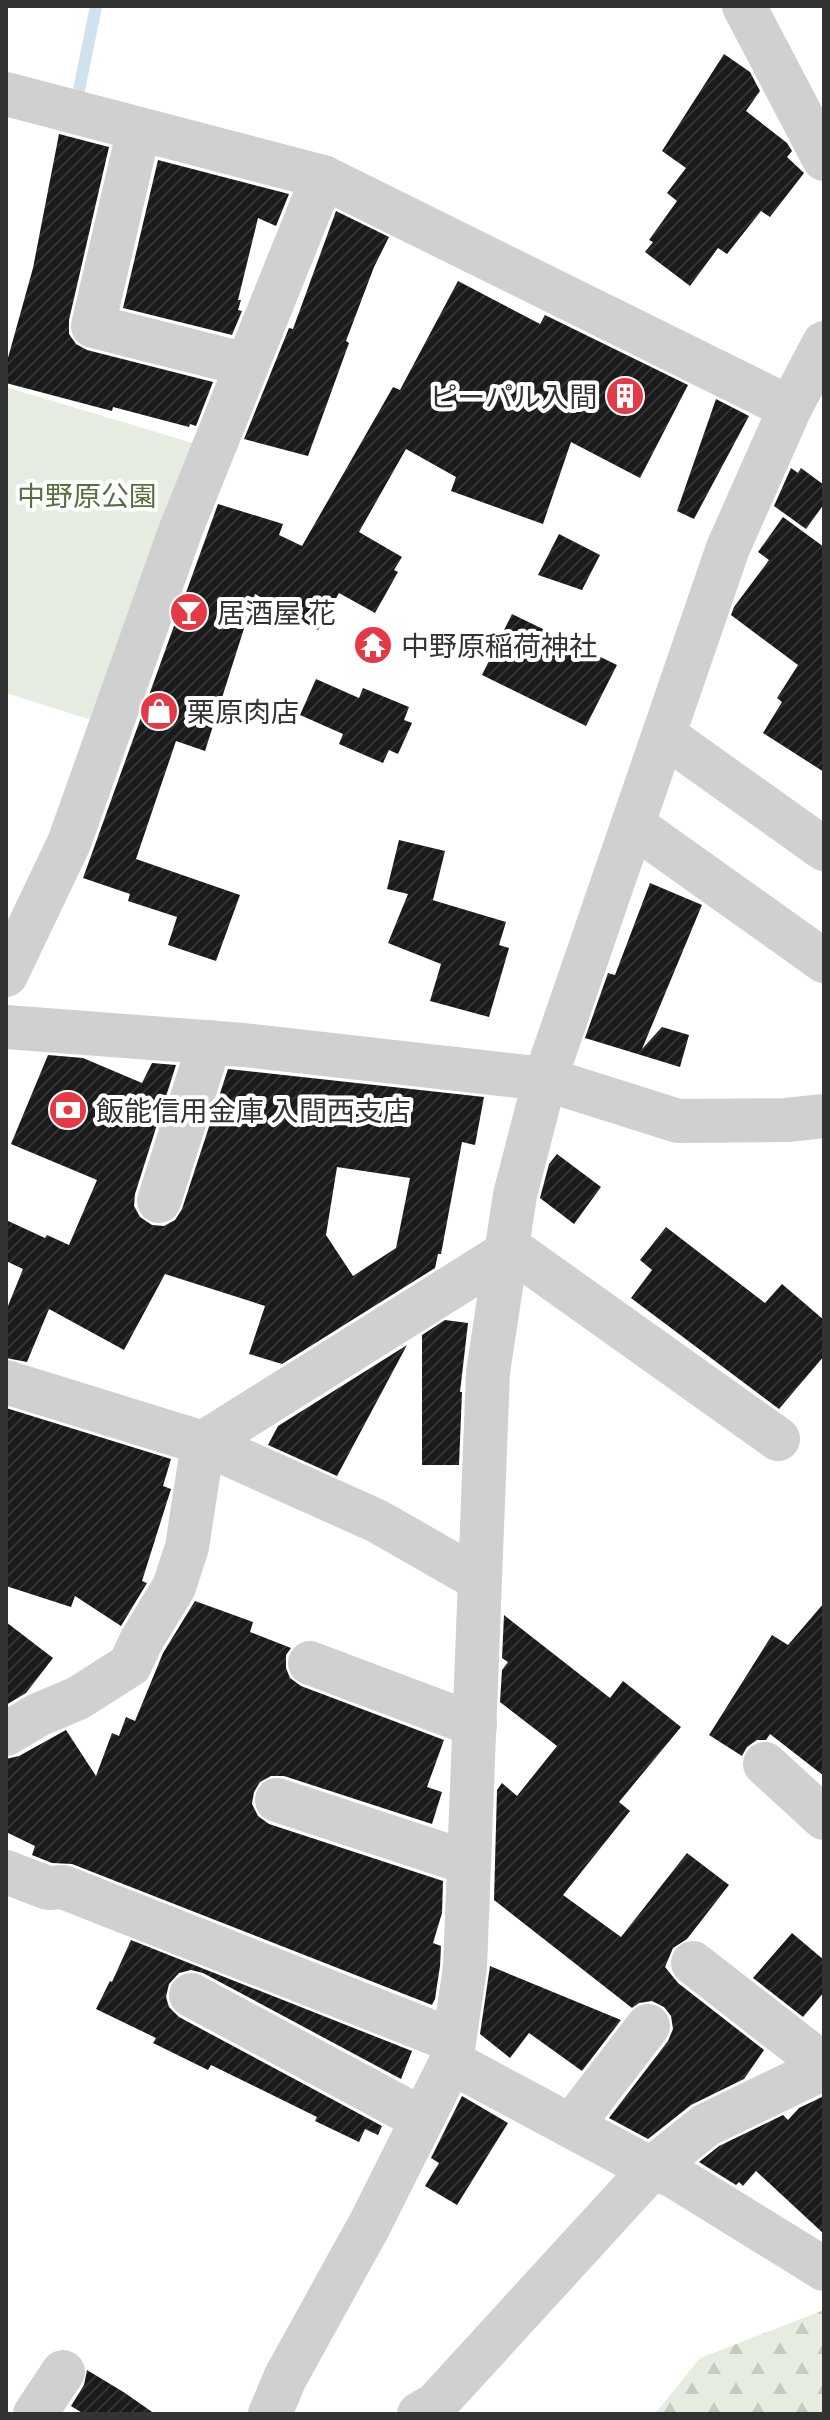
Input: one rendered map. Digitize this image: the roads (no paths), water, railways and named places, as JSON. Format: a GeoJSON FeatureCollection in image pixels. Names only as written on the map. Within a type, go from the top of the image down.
{"type":"FeatureCollection","features":[{"type":"Feature","properties":{"kind":"street"},"geometry":{"type":"LineString","coordinates":[[744,6],[824,159]]}},
{"type":"Feature","properties":{"kind":"street"},"geometry":{"type":"LineString","coordinates":[[6,94],[323,177],[790,408]]}},
{"type":"Feature","properties":{"kind":"street"},"geometry":{"type":"LineString","coordinates":[[139,129],[93,326],[247,365]]}},
{"type":"Feature","properties":{"kind":"street"},"geometry":{"type":"LineString","coordinates":[[6,975],[69,843],[181,529],[323,177]]}},
{"type":"Feature","properties":{"kind":"street"},"geometry":{"type":"LineString","coordinates":[[270,2414],[285,2378],[370,2224],[452,2052],[465,1968],[488,1372],[515,1195],[545,1079],[728,548],[790,408],[824,343]]}},
{"type":"Feature","properties":{"kind":"street"},"geometry":{"type":"LineString","coordinates":[[664,735],[824,849]]}},
{"type":"Feature","properties":{"kind":"street"},"geometry":{"type":"LineString","coordinates":[[633,825],[824,961]]}},
{"type":"Feature","properties":{"kind":"street"},"geometry":{"type":"LineString","coordinates":[[6,1027],[210,1042],[545,1079],[678,1121],[786,1120],[824,1116]]}},
{"type":"Feature","properties":{"kind":"street"},"geometry":{"type":"LineString","coordinates":[[159,1201],[210,1042]]}},
{"type":"Feature","properties":{"kind":"street"},"geometry":{"type":"LineString","coordinates":[[507,1249],[778,1439]]}},
{"type":"Feature","properties":{"kind":"street"},"geometry":{"type":"LineString","coordinates":[[6,1734],[38,1715],[78,1698],[130,1665],[174,1587],[187,1547],[203,1443],[507,1249]]}},
{"type":"Feature","properties":{"kind":"street"},"geometry":{"type":"LineString","coordinates":[[6,1382],[203,1443],[377,1521],[480,1580]]}},
{"type":"Feature","properties":{"kind":"street"},"geometry":{"type":"LineString","coordinates":[[310,1663],[475,1725]]}},
{"type":"Feature","properties":{"kind":"street"},"geometry":{"type":"LineString","coordinates":[[765,1764],[824,1818]]}},
{"type":"Feature","properties":{"kind":"street"},"geometry":{"type":"LineString","coordinates":[[277,1800],[469,1863]]}},
{"type":"Feature","properties":{"kind":"street"},"geometry":{"type":"LineString","coordinates":[[6,1872],[48,1888],[63,1887],[452,2052],[571,2126],[651,2169],[672,2175],[824,2269]]}},
{"type":"Feature","properties":{"kind":"street"},"geometry":{"type":"LineString","coordinates":[[419,2414],[435,2405],[651,2169],[706,2125],[824,2066],[693,1963]]}},
{"type":"Feature","properties":{"kind":"street"},"geometry":{"type":"LineString","coordinates":[[191,1995],[422,2119]]}},
{"type":"Feature","properties":{"kind":"street"},"geometry":{"type":"LineString","coordinates":[[571,2126],[648,2026]]}},
{"type":"Feature","properties":{"kind":"street"},"geometry":{"type":"LineString","coordinates":[[35,2414],[63,2372]]}},
{"type":"Feature","properties":{"kind":"waterway"},"geometry":{"type":"LineString","coordinates":[[76,105],[96,6]]}},
{"type":"Feature","properties":{"kind":"place","name":"ピーパル入間"},"geometry":{"type":"Point","coordinates":[625,396]}},
{"type":"Feature","properties":{"kind":"place","name":"居酒屋 花"},"geometry":{"type":"Point","coordinates":[189,612]}},
{"type":"Feature","properties":{"kind":"place","name":"中野原稲荷神社"},"geometry":{"type":"Point","coordinates":[373,645]}},
{"type":"Feature","properties":{"kind":"place","name":"栗原肉店"},"geometry":{"type":"Point","coordinates":[159,711]}},
{"type":"Feature","properties":{"kind":"place","name":"飯能信用金庫 入間西支店"},"geometry":{"type":"Point","coordinates":[68,1110]}},
{"type":"Feature","properties":{"kind":"park label","name":"中野原公園"},"geometry":{"type":"Point","coordinates":[87,495]}}]}
